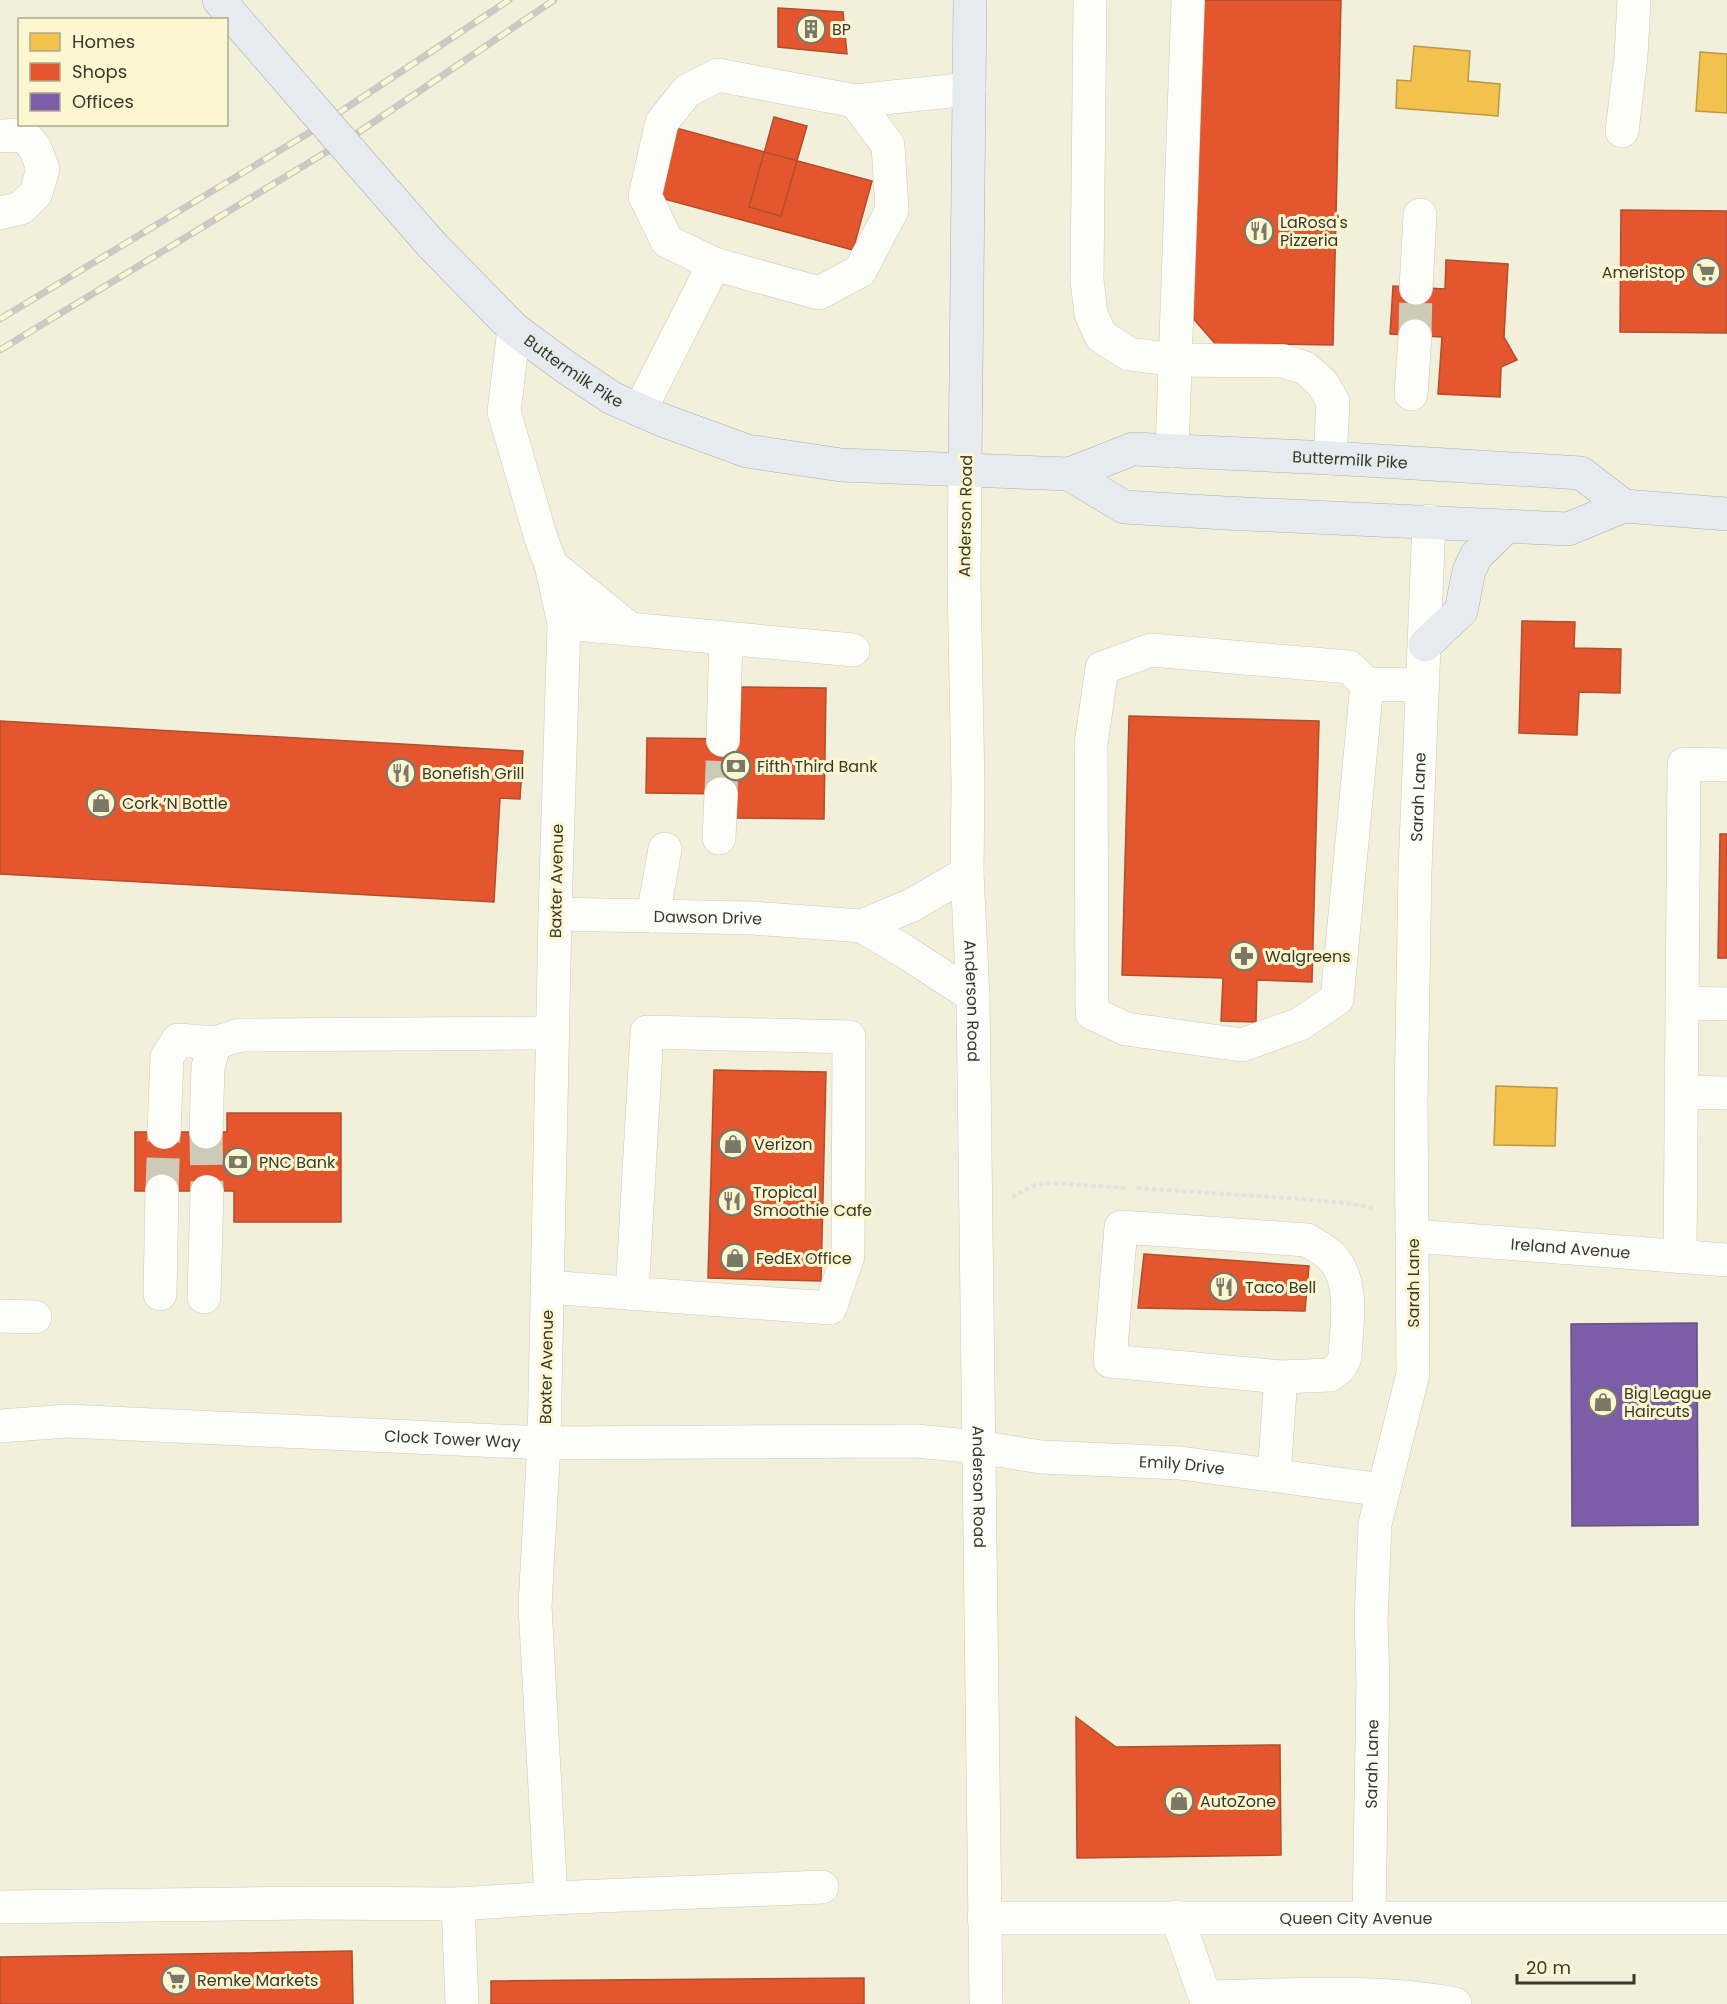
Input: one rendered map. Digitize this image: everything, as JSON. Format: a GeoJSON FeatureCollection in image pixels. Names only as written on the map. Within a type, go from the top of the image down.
{"type":"FeatureCollection","features":[{"type":"Feature","properties":{"kind":"main road","name":"Anderson Road"},"geometry":{"type":"LineString","coordinates":[[965,470],[970,0]]}},
{"type":"Feature","properties":{"kind":"main road","name":"Buttermilk Pike"},"geometry":{"type":"LineString","coordinates":[[220,2],[431,244],[514,329],[612,398],[662,420],[747,451],[841,465],[1069,474],[1133,449],[1581,473],[1624,506]]}},
{"type":"Feature","properties":{"kind":"main road","name":"Buttermilk Pike"},"geometry":{"type":"LineString","coordinates":[[1069,474],[1124,507],[1568,529],[1624,506],[1727,514]]}},
{"type":"Feature","properties":{"kind":"main road"},"geometry":{"type":"LineString","coordinates":[[1425,645],[1461,610],[1469,571],[1476,556],[1507,526]]}},
{"type":"Feature","properties":{"kind":"street"},"geometry":{"type":"LineString","coordinates":[[1090,0],[1087,280],[1090,314],[1101,336],[1129,354],[1176,360],[1283,361],[1305,368],[1322,382],[1334,402],[1330,458]]}},
{"type":"Feature","properties":{"kind":"street"},"geometry":{"type":"LineString","coordinates":[[1172,451],[1188,0]]}},
{"type":"Feature","properties":{"kind":"street"},"geometry":{"type":"LineString","coordinates":[[1622,131],[1631,57],[1634,0]]}},
{"type":"Feature","properties":{"kind":"street"},"geometry":{"type":"LineString","coordinates":[[855,102],[888,145],[892,210],[860,271],[819,293],[714,264],[667,241],[645,196],[662,122],[687,92],[718,75],[855,102],[969,89]]}},
{"type":"Feature","properties":{"kind":"street"},"geometry":{"type":"LineString","coordinates":[[0,136],[24,135],[36,148],[43,169],[36,193],[21,208],[0,213]]}},
{"type":"Feature","properties":{"kind":"street"},"geometry":{"type":"LineString","coordinates":[[1416,288],[1420,215]]}},
{"type":"Feature","properties":{"kind":"street"},"geometry":{"type":"LineString","coordinates":[[640,410],[714,264]]}},
{"type":"Feature","properties":{"kind":"street","name":"Baxter Avenue"},"geometry":{"type":"LineString","coordinates":[[514,329],[504,412],[551,565],[564,623],[555,914],[544,1443],[535,1606],[551,1898]]}},
{"type":"Feature","properties":{"kind":"street"},"geometry":{"type":"LineString","coordinates":[[1411,394],[1415,336]]}},
{"type":"Feature","properties":{"kind":"street","name":"Anderson Road"},"geometry":{"type":"LineString","coordinates":[[965,470],[967,873],[973,996],[986,2004]]}},
{"type":"Feature","properties":{"kind":"street","name":"Sarah Lane"},"geometry":{"type":"LineString","coordinates":[[1369,1917],[1372,1584],[1375,1524],[1413,1374],[1411,1101],[1413,972],[1429,521]]}},
{"type":"Feature","properties":{"kind":"street"},"geometry":{"type":"LineString","coordinates":[[551,565],[630,629]]}},
{"type":"Feature","properties":{"kind":"street"},"geometry":{"type":"LineString","coordinates":[[564,623],[853,650]]}},
{"type":"Feature","properties":{"kind":"street"},"geometry":{"type":"LineString","coordinates":[[723,740],[726,639]]}},
{"type":"Feature","properties":{"kind":"street"},"geometry":{"type":"LineString","coordinates":[[1367,684],[1337,999],[1300,1024],[1242,1045],[1126,1029],[1092,1013],[1091,744],[1102,668],[1151,650],[1349,667],[1367,684],[1423,685]]}},
{"type":"Feature","properties":{"kind":"street"},"geometry":{"type":"LineString","coordinates":[[1680,1257],[1684,764],[1727,765]]}},
{"type":"Feature","properties":{"kind":"street"},"geometry":{"type":"LineString","coordinates":[[719,838],[721,794]]}},
{"type":"Feature","properties":{"kind":"street"},"geometry":{"type":"LineString","coordinates":[[653,916],[664,849]]}},
{"type":"Feature","properties":{"kind":"street","name":"Dawson Drive"},"geometry":{"type":"LineString","coordinates":[[862,926],[912,905],[967,873]]}},
{"type":"Feature","properties":{"kind":"street","name":"Dawson Drive"},"geometry":{"type":"LineString","coordinates":[[555,914],[752,918],[862,926],[973,996]]}},
{"type":"Feature","properties":{"kind":"street"},"geometry":{"type":"LineString","coordinates":[[1682,1003],[1727,1004]]}},
{"type":"Feature","properties":{"kind":"street"},"geometry":{"type":"LineString","coordinates":[[547,1287],[632,1294],[830,1308],[848,1256],[849,1037],[647,1032],[632,1294]]}},
{"type":"Feature","properties":{"kind":"street"},"geometry":{"type":"LineString","coordinates":[[164,1132],[167,1057],[177,1040],[553,1033]]}},
{"type":"Feature","properties":{"kind":"street"},"geometry":{"type":"LineString","coordinates":[[206,1132],[208,1067],[228,1039]]}},
{"type":"Feature","properties":{"kind":"street"},"geometry":{"type":"LineString","coordinates":[[1682,1092],[1727,1092]]}},
{"type":"Feature","properties":{"kind":"street"},"geometry":{"type":"LineString","coordinates":[[160,1294],[162,1191]]}},
{"type":"Feature","properties":{"kind":"street"},"geometry":{"type":"LineString","coordinates":[[204,1297],[207,1192]]}},
{"type":"Feature","properties":{"kind":"street"},"geometry":{"type":"LineString","coordinates":[[1121,1227],[1307,1240],[1331,1256],[1341,1270],[1348,1290],[1345,1357],[1340,1367],[1330,1375],[1281,1377],[1110,1361],[1121,1227]]}},
{"type":"Feature","properties":{"kind":"street","name":"Ireland Avenue"},"geometry":{"type":"LineString","coordinates":[[1413,1236],[1727,1260]]}},
{"type":"Feature","properties":{"kind":"street"},"geometry":{"type":"LineString","coordinates":[[0,1316],[35,1317]]}},
{"type":"Feature","properties":{"kind":"street"},"geometry":{"type":"LineString","coordinates":[[1274,1475],[1281,1377]]}},
{"type":"Feature","properties":{"kind":"street","name":"Clock Tower Way"},"geometry":{"type":"LineString","coordinates":[[0,1426],[67,1421],[544,1443],[916,1441],[978,1447]]}},
{"type":"Feature","properties":{"kind":"street","name":"Emily Drive"},"geometry":{"type":"LineString","coordinates":[[978,1447],[1041,1457],[1180,1463],[1383,1490]]}},
{"type":"Feature","properties":{"kind":"street"},"geometry":{"type":"LineString","coordinates":[[0,1907],[305,1903],[458,1904],[822,1887]]}},
{"type":"Feature","properties":{"kind":"street"},"geometry":{"type":"LineString","coordinates":[[458,1904],[462,2004]]}},
{"type":"Feature","properties":{"kind":"street"},"geometry":{"type":"LineString","coordinates":[[1177,1917],[1205,1997],[1317,1994],[1428,1999],[1455,2004]]}},
{"type":"Feature","properties":{"kind":"street","name":"Queen City Avenue"},"geometry":{"type":"LineString","coordinates":[[984,1918],[1727,1918]]}},
{"type":"Feature","properties":{"kind":"building: Homes"},"geometry":{"type":"Polygon","coordinates":[[[1414,46],[1470,51],[1468,81],[1500,84],[1498,116],[1396,108],[1397,80],[1411,81],[1414,46]]]}},
{"type":"Feature","properties":{"kind":"building: Homes"},"geometry":{"type":"Polygon","coordinates":[[[1700,52],[1727,54],[1727,113],[1696,111],[1700,52]]]}},
{"type":"Feature","properties":{"kind":"building: Homes"},"geometry":{"type":"Polygon","coordinates":[[[1496,1086],[1557,1088],[1555,1146],[1494,1145],[1496,1086]]]}},
{"type":"Feature","properties":{"kind":"building: Shops"},"geometry":{"type":"Polygon","coordinates":[[[1195,0],[1341,0],[1333,345],[1273,344],[1271,350],[1219,348],[1190,315],[1195,0]]]}},
{"type":"Feature","properties":{"kind":"building: Shops","name":"BP"},"geometry":{"type":"Polygon","coordinates":[[[778,8],[843,12],[847,54],[778,47],[778,8]]]}},
{"type":"Feature","properties":{"kind":"building: Shops"},"geometry":{"type":"Polygon","coordinates":[[[774,117],[807,126],[781,216],[749,207],[774,117]]]}},
{"type":"Feature","properties":{"kind":"building: Shops"},"geometry":{"type":"Polygon","coordinates":[[[676,128],[872,181],[853,250],[657,197],[676,128]]]}},
{"type":"Feature","properties":{"kind":"building: Shops"},"geometry":{"type":"Polygon","coordinates":[[[1621,210],[1727,211],[1727,333],[1620,332],[1621,210]]]}},
{"type":"Feature","properties":{"kind":"building: Shops"},"geometry":{"type":"Polygon","coordinates":[[[1446,260],[1508,264],[1504,337],[1517,360],[1501,367],[1500,397],[1438,394],[1442,337],[1390,334],[1393,286],[1445,289],[1446,260]]]}},
{"type":"Feature","properties":{"kind":"building: Shops"},"geometry":{"type":"Polygon","coordinates":[[[1522,621],[1575,622],[1574,648],[1621,649],[1620,693],[1579,692],[1577,735],[1519,733],[1522,621]]]}},
{"type":"Feature","properties":{"kind":"building: Shops","name":"Fifth Third Bank"},"geometry":{"type":"Polygon","coordinates":[[[741,687],[826,688],[824,819],[731,818],[731,794],[646,793],[647,738],[740,739],[741,687]]]}},
{"type":"Feature","properties":{"kind":"building: Shops","name":"Walgreens"},"geometry":{"type":"Polygon","coordinates":[[[1129,716],[1319,721],[1312,982],[1257,980],[1256,1022],[1221,1021],[1223,978],[1122,975],[1129,716]]]}},
{"type":"Feature","properties":{"kind":"building: Shops"},"geometry":{"type":"Polygon","coordinates":[[[0,721],[523,751],[520,799],[500,798],[494,902],[0,874],[0,721]]]}},
{"type":"Feature","properties":{"kind":"building: Shops"},"geometry":{"type":"Polygon","coordinates":[[[1720,834],[1727,834],[1727,958],[1718,958],[1720,834]]]}},
{"type":"Feature","properties":{"kind":"building: Shops"},"geometry":{"type":"Polygon","coordinates":[[[714,1070],[826,1072],[821,1281],[708,1278],[714,1070]]]}},
{"type":"Feature","properties":{"kind":"building: Shops","name":"PNC Bank"},"geometry":{"type":"Polygon","coordinates":[[[227,1113],[341,1113],[341,1222],[234,1222],[234,1191],[135,1191],[135,1132],[227,1132],[227,1113]]]}},
{"type":"Feature","properties":{"kind":"building: Shops","name":"Taco Bell"},"geometry":{"type":"Polygon","coordinates":[[[1144,1254],[1309,1266],[1305,1311],[1138,1308],[1144,1254]]]}},
{"type":"Feature","properties":{"kind":"building: Shops","name":"AutoZone"},"geometry":{"type":"Polygon","coordinates":[[[1076,1717],[1116,1747],[1280,1745],[1281,1855],[1077,1858],[1076,1717]]]}},
{"type":"Feature","properties":{"kind":"building: Shops","name":"Remke Markets"},"geometry":{"type":"Polygon","coordinates":[[[352,1951],[353,2004],[0,2004],[0,1957],[352,1951]]]}},
{"type":"Feature","properties":{"kind":"building: Shops"},"geometry":{"type":"Polygon","coordinates":[[[864,1978],[864,2004],[491,2004],[491,1981],[864,1978]]]}},
{"type":"Feature","properties":{"kind":"building: Offices"},"geometry":{"type":"Polygon","coordinates":[[[1697,1323],[1698,1525],[1572,1526],[1571,1324],[1697,1323]]]}},
{"type":"Feature","properties":{"kind":"tunnel"},"geometry":{"type":"LineString","coordinates":[[1415,336],[1416,288]]}},
{"type":"Feature","properties":{"kind":"tunnel"},"geometry":{"type":"LineString","coordinates":[[721,794],[723,740]]}},
{"type":"Feature","properties":{"kind":"tunnel"},"geometry":{"type":"LineString","coordinates":[[162,1191],[164,1132]]}},
{"type":"Feature","properties":{"kind":"tunnel"},"geometry":{"type":"LineString","coordinates":[[206,1132],[207,1192]]}},
{"type":"Feature","properties":{"kind":"railway"},"geometry":{"type":"LineString","coordinates":[[0,319],[307,134],[509,0]]}},
{"type":"Feature","properties":{"kind":"railway"},"geometry":{"type":"LineString","coordinates":[[0,350],[356,134],[554,0]]}},
{"type":"Feature","properties":{"kind":"place","name":"BP"},"geometry":{"type":"Point","coordinates":[811,29]}},
{"type":"Feature","properties":{"kind":"place","name":"LaRosa's Pizzeria"},"geometry":{"type":"Point","coordinates":[1259,231]}},
{"type":"Feature","properties":{"kind":"place","name":"AmeriStop"},"geometry":{"type":"Point","coordinates":[1706,272]}},
{"type":"Feature","properties":{"kind":"place","name":"Fifth Third Bank"},"geometry":{"type":"Point","coordinates":[736,766]}},
{"type":"Feature","properties":{"kind":"place","name":"Bonefish Grill"},"geometry":{"type":"Point","coordinates":[401,773]}},
{"type":"Feature","properties":{"kind":"place","name":"Cork ’N Bottle"},"geometry":{"type":"Point","coordinates":[101,803]}},
{"type":"Feature","properties":{"kind":"place","name":"Walgreens"},"geometry":{"type":"Point","coordinates":[1244,956]}},
{"type":"Feature","properties":{"kind":"place","name":"Verizon"},"geometry":{"type":"Point","coordinates":[733,1144]}},
{"type":"Feature","properties":{"kind":"place","name":"PNC Bank"},"geometry":{"type":"Point","coordinates":[238,1162]}},
{"type":"Feature","properties":{"kind":"place","name":"Tropical Smoothie Cafe"},"geometry":{"type":"Point","coordinates":[732,1201]}},
{"type":"Feature","properties":{"kind":"place","name":"FedEx Office"},"geometry":{"type":"Point","coordinates":[735,1258]}},
{"type":"Feature","properties":{"kind":"place","name":"Taco Bell"},"geometry":{"type":"Point","coordinates":[1224,1287]}},
{"type":"Feature","properties":{"kind":"place","name":"Big League Haircuts"},"geometry":{"type":"Point","coordinates":[1603,1402]}},
{"type":"Feature","properties":{"kind":"place","name":"AutoZone"},"geometry":{"type":"Point","coordinates":[1179,1801]}},
{"type":"Feature","properties":{"kind":"place","name":"Remke Markets"},"geometry":{"type":"Point","coordinates":[176,1980]}}]}
